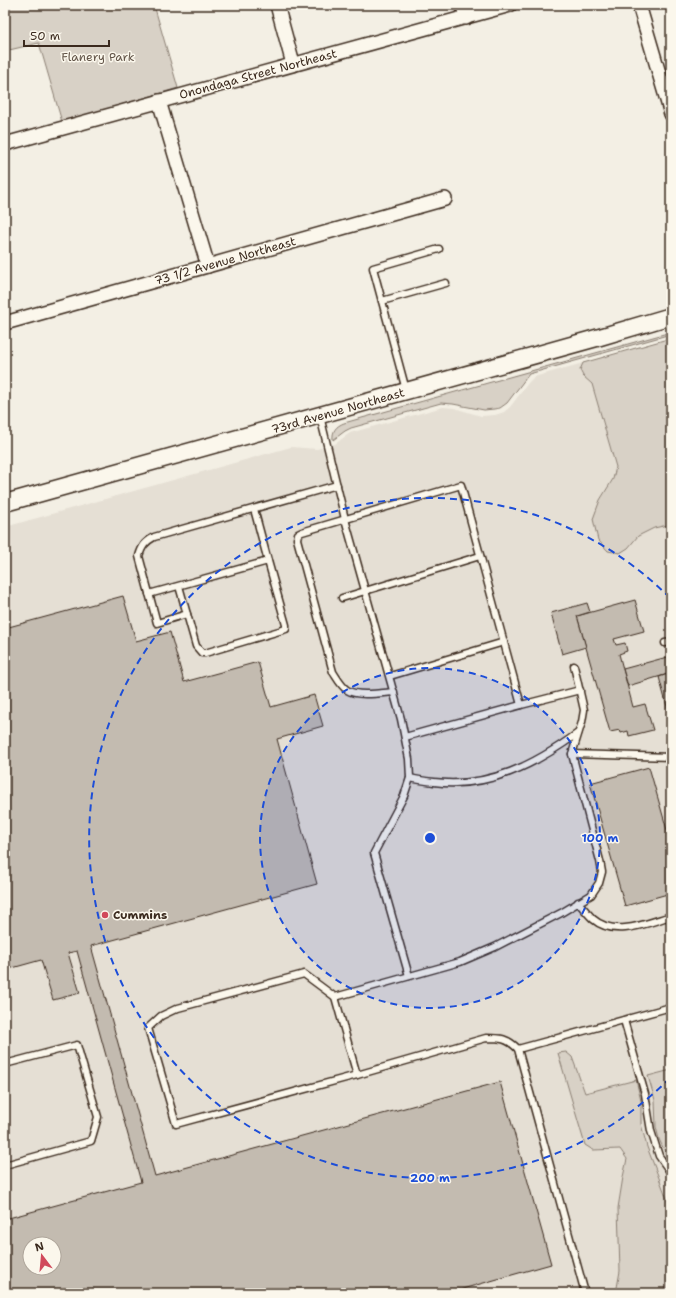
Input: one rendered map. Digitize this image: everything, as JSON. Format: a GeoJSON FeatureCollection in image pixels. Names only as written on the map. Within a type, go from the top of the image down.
{"type":"FeatureCollection","features":[{"type":"Feature","properties":{"kind":"street"},"geometry":{"type":"LineString","coordinates":[[277,5],[293,64]]}},
{"type":"Feature","properties":{"kind":"street"},"geometry":{"type":"LineString","coordinates":[[463,5],[466,18]]}},
{"type":"Feature","properties":{"kind":"street","name":"Onondaga Street Northeast"},"geometry":{"type":"LineString","coordinates":[[5,144],[510,5]]}},
{"type":"Feature","properties":{"kind":"street"},"geometry":{"type":"LineString","coordinates":[[639,5],[671,114]]}},
{"type":"Feature","properties":{"kind":"street"},"geometry":{"type":"LineString","coordinates":[[159,101],[208,266]]}},
{"type":"Feature","properties":{"kind":"street","name":"73 1/2 Avenue Northeast"},"geometry":{"type":"LineString","coordinates":[[5,323],[445,199]]}},
{"type":"Feature","properties":{"kind":"street","name":"73rd Avenue Northeast"},"geometry":{"type":"LineString","coordinates":[[5,503],[406,392],[671,316]]}},
{"type":"Feature","properties":{"kind":"lane"},"geometry":{"type":"LineString","coordinates":[[406,392],[373,268],[438,248]]}},
{"type":"Feature","properties":{"kind":"lane"},"geometry":{"type":"LineString","coordinates":[[382,301],[446,283]]}},
{"type":"Feature","properties":{"kind":"lane"},"geometry":{"type":"LineString","coordinates":[[320,416],[365,591],[390,676],[409,759],[410,778],[404,796],[374,853],[409,976]]}},
{"type":"Feature","properties":{"kind":"lane"},"geometry":{"type":"LineString","coordinates":[[187,614],[157,623],[139,556],[141,548],[146,541],[154,537],[337,485]]}},
{"type":"Feature","properties":{"kind":"lane"},"geometry":{"type":"LineString","coordinates":[[394,692],[359,694],[347,690],[339,682],[333,672],[297,539],[298,534],[461,485],[521,705]]}},
{"type":"Feature","properties":{"kind":"lane"},"geometry":{"type":"LineString","coordinates":[[179,586],[196,646],[202,653],[286,629],[254,509]]}},
{"type":"Feature","properties":{"kind":"lane"},"geometry":{"type":"LineString","coordinates":[[342,598],[480,556]]}},
{"type":"Feature","properties":{"kind":"lane"},"geometry":{"type":"LineString","coordinates":[[149,594],[268,561]]}},
{"type":"Feature","properties":{"kind":"lane"},"geometry":{"type":"LineString","coordinates":[[390,676],[504,642]]}},
{"type":"Feature","properties":{"kind":"lane"},"geometry":{"type":"LineString","coordinates":[[335,997],[460,962],[495,947],[591,895],[599,883],[602,872],[572,754],[582,722],[584,710],[574,666]]}},
{"type":"Feature","properties":{"kind":"lane"},"geometry":{"type":"LineString","coordinates":[[405,737],[580,690]]}},
{"type":"Feature","properties":{"kind":"lane"},"geometry":{"type":"LineString","coordinates":[[410,778],[436,783],[459,783],[503,776],[523,768],[548,755],[579,733]]}},
{"type":"Feature","properties":{"kind":"lane"},"geometry":{"type":"LineString","coordinates":[[572,754],[671,757]]}},
{"type":"Feature","properties":{"kind":"lane"},"geometry":{"type":"LineString","coordinates":[[578,902],[594,919],[606,926],[612,927],[632,927],[671,916]]}},
{"type":"Feature","properties":{"kind":"lane"},"geometry":{"type":"LineString","coordinates":[[358,1075],[335,997],[304,974],[178,1008],[161,1016],[148,1028],[176,1124],[358,1075],[486,1038],[500,1038],[511,1042],[518,1049],[585,1293]]}},
{"type":"Feature","properties":{"kind":"lane"},"geometry":{"type":"LineString","coordinates":[[518,1049],[671,1007]]}},
{"type":"Feature","properties":{"kind":"lane"},"geometry":{"type":"LineString","coordinates":[[624,1020],[645,1094],[653,1137],[659,1156],[671,1173]]}},
{"type":"Feature","properties":{"kind":"lane"},"geometry":{"type":"LineString","coordinates":[[5,1064],[77,1045],[98,1117],[91,1141],[5,1165]]}},
{"type":"Feature","properties":{"kind":"shaded area"},"geometry":{"type":"Polygon","coordinates":[[[583,363],[580,371],[592,384],[616,467],[613,479],[600,500],[628,548],[638,536],[654,528],[668,524],[671,526],[671,1070],[648,1077],[655,1100],[656,1127],[659,1139],[671,1161],[671,1209],[647,1147],[641,1124],[641,1101],[585,1093],[572,1057],[593,1150],[620,1149],[627,1159],[618,1208],[620,1271],[616,1293],[5,1293],[5,527],[291,447],[317,449],[335,444],[350,433],[443,407],[454,408],[481,416],[495,415],[504,412],[510,407],[534,377],[583,363]]]}},
{"type":"Feature","properties":{"kind":"green space","name":"Flanery Park"},"geometry":{"type":"Polygon","coordinates":[[[5,5],[154,5],[178,88],[62,122],[39,43],[5,51],[5,5]]]}},
{"type":"Feature","properties":{"kind":"green space"},"geometry":{"type":"Polygon","coordinates":[[[671,332],[671,334],[529,374],[507,403],[500,408],[484,410],[441,403],[351,428],[333,440],[335,429],[344,423],[671,332]]]}},
{"type":"Feature","properties":{"kind":"green space"},"geometry":{"type":"Polygon","coordinates":[[[671,338],[671,526],[668,525],[654,528],[638,536],[628,548],[620,553],[608,551],[598,540],[593,519],[600,500],[613,479],[616,467],[592,384],[583,376],[580,370],[583,363],[671,338]]]}},
{"type":"Feature","properties":{"kind":"green space"},"geometry":{"type":"Polygon","coordinates":[[[566,1052],[572,1057],[585,1093],[636,1080],[641,1101],[641,1124],[647,1147],[671,1209],[671,1293],[616,1293],[620,1271],[618,1208],[627,1159],[620,1149],[593,1150],[585,1145],[558,1053],[566,1052]]]}},
{"type":"Feature","properties":{"kind":"green space"},"geometry":{"type":"Polygon","coordinates":[[[671,1070],[671,1161],[659,1139],[656,1127],[655,1100],[648,1076],[671,1070]]]}},
{"type":"Feature","properties":{"kind":"building","name":"Cummins"},"geometry":{"type":"Polygon","coordinates":[[[123,596],[136,641],[170,632],[184,682],[258,662],[271,707],[314,695],[323,726],[277,739],[317,884],[91,946],[155,1176],[500,1082],[551,1264],[448,1293],[5,1293],[5,1219],[141,1182],[77,951],[68,953],[80,993],[53,1000],[41,960],[5,970],[5,628],[123,596]]]}},
{"type":"Feature","properties":{"kind":"building"},"geometry":{"type":"Polygon","coordinates":[[[635,600],[644,631],[614,639],[616,645],[625,643],[627,651],[619,654],[633,707],[645,704],[653,730],[629,736],[628,731],[621,733],[620,730],[610,732],[577,616],[635,600]]]}},
{"type":"Feature","properties":{"kind":"building"},"geometry":{"type":"Polygon","coordinates":[[[587,603],[590,612],[577,616],[586,647],[562,654],[551,613],[587,603]]]}},
{"type":"Feature","properties":{"kind":"building"},"geometry":{"type":"Polygon","coordinates":[[[671,656],[671,673],[628,686],[623,669],[671,656]]]}},
{"type":"Feature","properties":{"kind":"building"},"geometry":{"type":"Polygon","coordinates":[[[671,673],[671,717],[670,718],[659,677],[671,673]]]}},
{"type":"Feature","properties":{"kind":"building"},"geometry":{"type":"Polygon","coordinates":[[[649,767],[671,844],[671,893],[625,906],[590,783],[649,767]]]}},
{"type":"Feature","properties":{"kind":"place","name":"Cummins"},"geometry":{"type":"Point","coordinates":[105,915]}}]}
